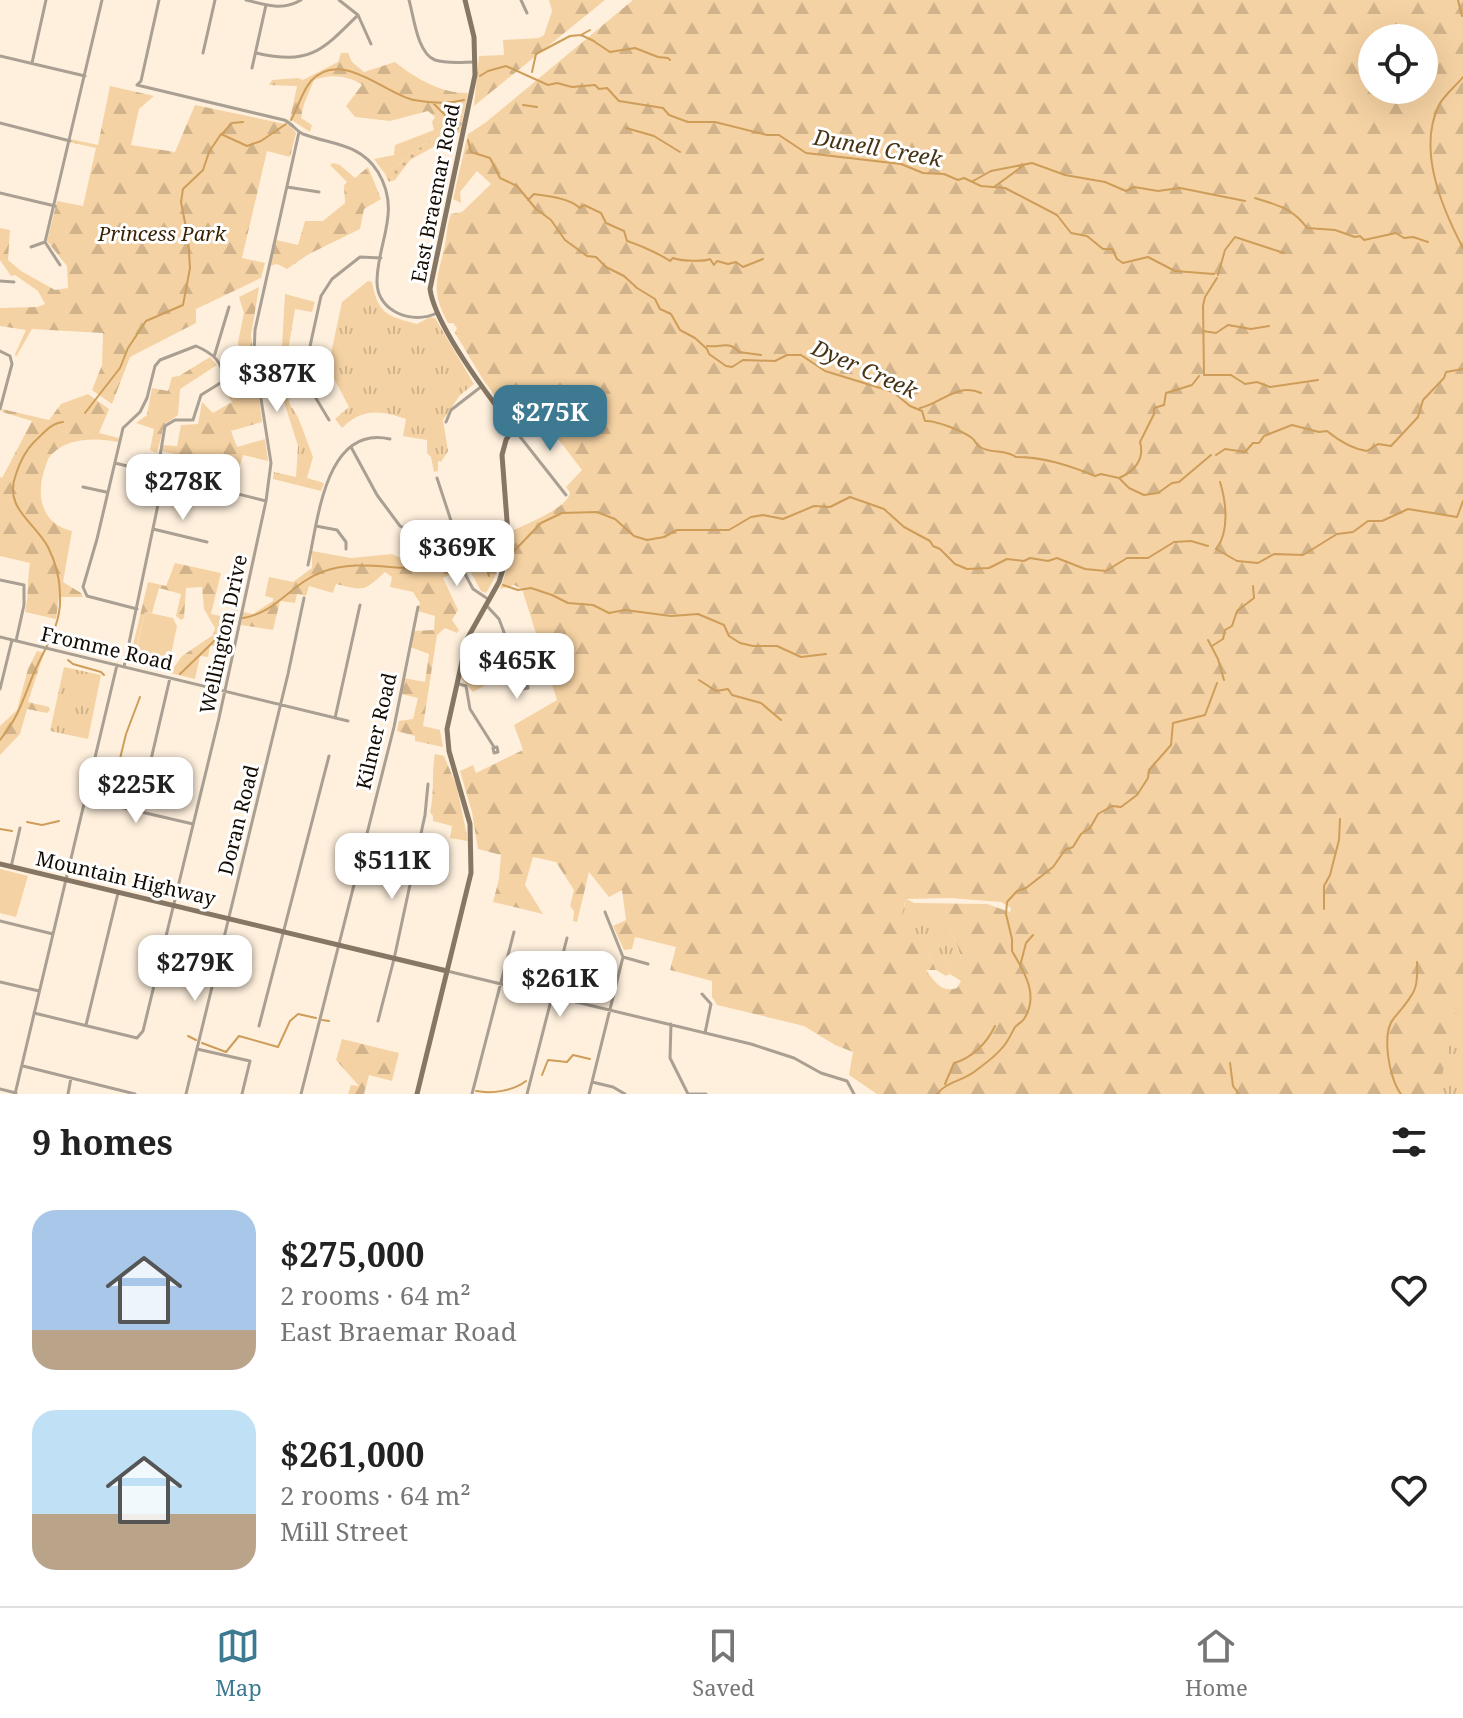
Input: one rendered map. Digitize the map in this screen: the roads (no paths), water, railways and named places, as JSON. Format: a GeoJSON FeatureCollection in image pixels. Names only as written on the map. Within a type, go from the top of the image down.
{"type":"FeatureCollection","features":[{"type":"Feature","properties":{"kind":"street"},"geometry":{"type":"LineString","coordinates":[[32,63],[46,0]]}},
{"type":"Feature","properties":{"kind":"street"},"geometry":{"type":"LineString","coordinates":[[60,265],[45,242],[102,0]]}},
{"type":"Feature","properties":{"kind":"street"},"geometry":{"type":"LineString","coordinates":[[159,0],[141,81],[137,85],[284,120],[299,132],[352,147],[379,174],[387,192],[389,213],[377,281],[379,295],[397,314],[417,319],[437,313]]}},
{"type":"Feature","properties":{"kind":"street"},"geometry":{"type":"LineString","coordinates":[[203,53],[215,0]]}},
{"type":"Feature","properties":{"kind":"street"},"geometry":{"type":"LineString","coordinates":[[246,0],[287,7],[301,0]]}},
{"type":"Feature","properties":{"kind":"street"},"geometry":{"type":"LineString","coordinates":[[339,0],[358,15],[371,44]]}},
{"type":"Feature","properties":{"kind":"street"},"geometry":{"type":"LineString","coordinates":[[409,0],[422,45],[429,56],[441,61],[475,62]]}},
{"type":"Feature","properties":{"kind":"street","name":"East Braemar Road"},"geometry":{"type":"LineString","coordinates":[[465,0],[473,28],[474,82],[431,275],[431,295],[437,313],[482,386],[566,495]]}},
{"type":"Feature","properties":{"kind":"street"},"geometry":{"type":"LineString","coordinates":[[521,0],[527,13]]}},
{"type":"Feature","properties":{"kind":"street"},"geometry":{"type":"LineString","coordinates":[[252,68],[266,5]]}},
{"type":"Feature","properties":{"kind":"street"},"geometry":{"type":"LineString","coordinates":[[256,53],[286,59],[298,57],[326,46],[358,15]]}},
{"type":"Feature","properties":{"kind":"street"},"geometry":{"type":"LineString","coordinates":[[0,56],[85,76]]}},
{"type":"Feature","properties":{"kind":"street"},"geometry":{"type":"LineString","coordinates":[[0,123],[70,141]]}},
{"type":"Feature","properties":{"kind":"street","name":"Wellington Drive"},"geometry":{"type":"LineString","coordinates":[[86,1026],[139,1038],[143,1031],[225,691],[266,501],[271,463],[254,354],[255,330],[299,132]]}},
{"type":"Feature","properties":{"kind":"street"},"geometry":{"type":"LineString","coordinates":[[287,187],[319,192]]}},
{"type":"Feature","properties":{"kind":"street"},"geometry":{"type":"LineString","coordinates":[[0,193],[55,206]]}},
{"type":"Feature","properties":{"kind":"street"},"geometry":{"type":"LineString","coordinates":[[31,247],[45,242]]}},
{"type":"Feature","properties":{"kind":"street"},"geometry":{"type":"LineString","coordinates":[[329,420],[311,390],[307,360],[321,296],[332,279],[360,257],[381,258]]}},
{"type":"Feature","properties":{"kind":"street"},"geometry":{"type":"LineString","coordinates":[[0,281],[14,282]]}},
{"type":"Feature","properties":{"kind":"street"},"geometry":{"type":"LineString","coordinates":[[214,357],[229,307]]}},
{"type":"Feature","properties":{"kind":"street"},"geometry":{"type":"LineString","coordinates":[[137,609],[91,598],[83,593],[123,428],[140,412],[155,366],[160,360],[191,347],[212,353],[221,367],[222,382],[201,395],[193,420],[175,420],[165,426],[157,474]]}},
{"type":"Feature","properties":{"kind":"street"},"geometry":{"type":"LineString","coordinates":[[0,351],[10,356],[12,364],[0,409]]}},
{"type":"Feature","properties":{"kind":"street"},"geometry":{"type":"LineString","coordinates":[[446,422],[451,410],[482,386]]}},
{"type":"Feature","properties":{"kind":"street"},"geometry":{"type":"LineString","coordinates":[[417,1094],[469,884],[472,850],[468,814],[448,745],[448,720],[467,639],[502,574],[507,554],[502,455],[513,428]]}},
{"type":"Feature","properties":{"kind":"street"},"geometry":{"type":"LineString","coordinates":[[308,565],[332,470],[351,447],[374,436],[390,439]]}},
{"type":"Feature","properties":{"kind":"street"},"geometry":{"type":"LineString","coordinates":[[351,447],[377,495],[400,526],[454,553],[473,589],[499,619],[523,683]]}},
{"type":"Feature","properties":{"kind":"street"},"geometry":{"type":"LineString","coordinates":[[115,463],[266,501]]}},
{"type":"Feature","properties":{"kind":"street"},"geometry":{"type":"LineString","coordinates":[[124,667],[164,476]]}},
{"type":"Feature","properties":{"kind":"street"},"geometry":{"type":"LineString","coordinates":[[437,478],[458,542],[454,553]]}},
{"type":"Feature","properties":{"kind":"street"},"geometry":{"type":"LineString","coordinates":[[83,487],[107,492]]}},
{"type":"Feature","properties":{"kind":"street"},"geometry":{"type":"LineString","coordinates":[[316,526],[337,530],[346,542],[346,549]]}},
{"type":"Feature","properties":{"kind":"street"},"geometry":{"type":"LineString","coordinates":[[153,529],[207,542]]}},
{"type":"Feature","properties":{"kind":"street"},"geometry":{"type":"LineString","coordinates":[[0,580],[24,585],[24,605],[0,689]]}},
{"type":"Feature","properties":{"kind":"street","name":"Doran Road"},"geometry":{"type":"LineString","coordinates":[[186,1094],[230,920],[304,598]]}},
{"type":"Feature","properties":{"kind":"street"},"geometry":{"type":"LineString","coordinates":[[335,718],[360,605]]}},
{"type":"Feature","properties":{"kind":"street","name":"Kilmer Road"},"geometry":{"type":"LineString","coordinates":[[301,1094],[394,727],[418,607]]}},
{"type":"Feature","properties":{"kind":"street","name":"Fromme Road"},"geometry":{"type":"LineString","coordinates":[[0,637],[348,721]]}},
{"type":"Feature","properties":{"kind":"street"},"geometry":{"type":"LineString","coordinates":[[0,1089],[15,1093],[117,665]]}},
{"type":"Feature","properties":{"kind":"street"},"geometry":{"type":"LineString","coordinates":[[139,811],[170,678]]}},
{"type":"Feature","properties":{"kind":"street"},"geometry":{"type":"LineString","coordinates":[[455,683],[466,686],[470,709],[494,747]]}},
{"type":"Feature","properties":{"kind":"street"},"geometry":{"type":"LineString","coordinates":[[259,1026],[329,756]]}},
{"type":"Feature","properties":{"kind":"street"},"geometry":{"type":"LineString","coordinates":[[378,1021],[425,815],[428,784]]}},
{"type":"Feature","properties":{"kind":"street"},"geometry":{"type":"LineString","coordinates":[[85,799],[193,824]]}},
{"type":"Feature","properties":{"kind":"street"},"geometry":{"type":"LineString","coordinates":[[11,867],[20,828]]}},
{"type":"Feature","properties":{"kind":"street","name":"Mountain Highway"},"geometry":{"type":"LineString","coordinates":[[0,864],[705,1033],[794,1058],[821,1073],[847,1081],[854,1094]]}},
{"type":"Feature","properties":{"kind":"street"},"geometry":{"type":"LineString","coordinates":[[34,1013],[86,1026],[118,893]]}},
{"type":"Feature","properties":{"kind":"street"},"geometry":{"type":"LineString","coordinates":[[589,1094],[623,957],[605,912]]}},
{"type":"Feature","properties":{"kind":"street"},"geometry":{"type":"LineString","coordinates":[[0,921],[53,934]]}},
{"type":"Feature","properties":{"kind":"street"},"geometry":{"type":"LineString","coordinates":[[472,1094],[514,932]]}},
{"type":"Feature","properties":{"kind":"street"},"geometry":{"type":"LineString","coordinates":[[527,1094],[567,938]]}},
{"type":"Feature","properties":{"kind":"street"},"geometry":{"type":"LineString","coordinates":[[623,957],[648,964]]}},
{"type":"Feature","properties":{"kind":"street"},"geometry":{"type":"LineString","coordinates":[[0,982],[40,991]]}},
{"type":"Feature","properties":{"kind":"street"},"geometry":{"type":"LineString","coordinates":[[702,994],[711,1004],[705,1033]]}},
{"type":"Feature","properties":{"kind":"street"},"geometry":{"type":"LineString","coordinates":[[671,1024],[670,1058],[689,1094],[706,1094]]}},
{"type":"Feature","properties":{"kind":"street"},"geometry":{"type":"LineString","coordinates":[[197,1049],[250,1061],[242,1094]]}},
{"type":"Feature","properties":{"kind":"street"},"geometry":{"type":"LineString","coordinates":[[22,1066],[135,1094]]}},
{"type":"Feature","properties":{"kind":"street"},"geometry":{"type":"LineString","coordinates":[[68,1094],[71,1078]]}},
{"type":"Feature","properties":{"kind":"street"},"geometry":{"type":"LineString","coordinates":[[592,1082],[613,1087],[625,1094]]}},
{"type":"Feature","properties":{"kind":"waterway"},"geometry":{"type":"LineString","coordinates":[[1458,0],[1462,16]]}},
{"type":"Feature","properties":{"kind":"waterway"},"geometry":{"type":"LineString","coordinates":[[532,72],[536,54],[570,36],[590,30]]}},
{"type":"Feature","properties":{"kind":"waterway"},"geometry":{"type":"LineString","coordinates":[[581,35],[594,41]]}},
{"type":"Feature","properties":{"kind":"waterway"},"geometry":{"type":"LineString","coordinates":[[595,42],[610,52],[635,48],[668,58]]}},
{"type":"Feature","properties":{"kind":"waterway","name":"Dunell Creek"},"geometry":{"type":"LineString","coordinates":[[480,76],[506,66],[548,85],[557,83],[572,87],[595,85],[599,89],[607,88],[619,101],[663,108],[669,115],[688,122],[715,122],[779,135],[806,153],[901,164],[923,173],[944,174],[981,186],[1005,188],[1057,215],[1071,233],[1087,236],[1103,249],[1112,249],[1123,263],[1148,257],[1175,271],[1214,274]]}},
{"type":"Feature","properties":{"kind":"waterway"},"geometry":{"type":"LineString","coordinates":[[291,120],[311,81],[323,72],[336,69],[363,76],[414,100],[439,103],[464,100]]}},
{"type":"Feature","properties":{"kind":"waterway"},"geometry":{"type":"LineString","coordinates":[[1463,77],[1439,105],[1431,141],[1431,159],[1440,197],[1463,248]]}},
{"type":"Feature","properties":{"kind":"waterway"},"geometry":{"type":"LineString","coordinates":[[433,103],[458,128]]}},
{"type":"Feature","properties":{"kind":"waterway"},"geometry":{"type":"LineString","coordinates":[[523,105],[537,107]]}},
{"type":"Feature","properties":{"kind":"waterway"},"geometry":{"type":"LineString","coordinates":[[222,134],[232,123],[243,122]]}},
{"type":"Feature","properties":{"kind":"waterway"},"geometry":{"type":"LineString","coordinates":[[85,413],[120,368],[128,348],[146,321],[183,305],[190,268],[181,202],[183,189],[203,170],[209,152],[221,134],[247,146],[261,141],[286,124]]}},
{"type":"Feature","properties":{"kind":"waterway"},"geometry":{"type":"LineString","coordinates":[[626,128],[654,136],[680,152]]}},
{"type":"Feature","properties":{"kind":"waterway","name":"Dyer Creek"},"geometry":{"type":"LineString","coordinates":[[468,140],[471,152],[490,158],[500,178],[517,186],[536,209],[551,220],[565,240],[587,256],[596,257],[655,299],[660,309],[671,314],[680,330],[695,338],[709,354],[726,366],[732,367],[743,360],[775,361],[787,355],[801,355],[825,371],[893,392],[922,411],[925,421],[962,432],[984,449],[1056,462],[1095,476],[1101,474],[1119,478],[1129,488],[1144,495],[1158,493],[1179,482],[1211,455]]}},
{"type":"Feature","properties":{"kind":"waterway"},"geometry":{"type":"LineString","coordinates":[[973,181],[991,171],[1032,163],[1065,175],[1105,182],[1126,191],[1134,187],[1158,191],[1180,188],[1245,201]]}},
{"type":"Feature","properties":{"kind":"waterway"},"geometry":{"type":"LineString","coordinates":[[994,187],[1024,165]]}},
{"type":"Feature","properties":{"kind":"waterway"},"geometry":{"type":"LineString","coordinates":[[528,200],[534,194],[565,200],[580,208],[584,205],[601,213],[606,223],[624,231],[627,241],[670,261],[673,258],[692,261],[710,259],[714,265],[717,261],[728,264],[736,262],[743,267],[763,259]]}},
{"type":"Feature","properties":{"kind":"waterway"},"geometry":{"type":"LineString","coordinates":[[1255,198],[1290,212],[1307,228],[1335,230],[1360,236],[1364,240],[1396,233],[1404,238],[1413,237],[1428,242]]}},
{"type":"Feature","properties":{"kind":"waterway"},"geometry":{"type":"LineString","coordinates":[[1218,275],[1225,250],[1235,237],[1284,253]]}},
{"type":"Feature","properties":{"kind":"waterway"},"geometry":{"type":"LineString","coordinates":[[1217,278],[1203,306],[1204,375],[1231,375],[1245,384],[1257,382],[1270,387],[1318,380]]}},
{"type":"Feature","properties":{"kind":"waterway"},"geometry":{"type":"LineString","coordinates":[[1203,331],[1216,333],[1228,325],[1251,329],[1269,326]]}},
{"type":"Feature","properties":{"kind":"waterway"},"geometry":{"type":"LineString","coordinates":[[707,346],[728,345],[739,352],[761,355]]}},
{"type":"Feature","properties":{"kind":"waterway"},"geometry":{"type":"LineString","coordinates":[[1216,455],[1225,449],[1245,452],[1264,436],[1292,425],[1327,431],[1362,450],[1367,451],[1378,444],[1391,446],[1418,417],[1423,400],[1446,372],[1463,369]]}},
{"type":"Feature","properties":{"kind":"waterway"},"geometry":{"type":"LineString","coordinates":[[1119,478],[1134,468],[1140,459],[1140,442],[1154,408],[1164,405],[1166,393],[1192,385],[1199,376]]}},
{"type":"Feature","properties":{"kind":"waterway"},"geometry":{"type":"LineString","coordinates":[[920,408],[965,390],[981,393]]}},
{"type":"Feature","properties":{"kind":"waterway"},"geometry":{"type":"LineString","coordinates":[[0,740],[20,709],[55,627],[60,606],[53,558],[42,538],[22,514],[13,486],[28,449],[47,429],[63,422]]}},
{"type":"Feature","properties":{"kind":"waterway"},"geometry":{"type":"LineString","coordinates":[[1216,549],[1225,525],[1220,482]]}},
{"type":"Feature","properties":{"kind":"waterway"},"geometry":{"type":"LineString","coordinates":[[514,551],[541,523],[562,513],[597,512],[615,519],[634,536],[647,540],[664,537],[677,530],[729,530],[751,517],[763,515],[783,519],[814,506],[830,507],[850,497],[884,509],[904,527],[930,541],[955,564],[967,569],[989,568],[1007,559],[1048,561],[1057,558],[1085,569],[1106,571],[1127,558],[1148,558],[1174,542],[1191,541],[1208,546]]}},
{"type":"Feature","properties":{"kind":"waterway"},"geometry":{"type":"LineString","coordinates":[[1216,549],[1237,561],[1258,563],[1274,554],[1303,555],[1337,534],[1353,532],[1368,521],[1382,521],[1408,509],[1457,517],[1463,501]]}},
{"type":"Feature","properties":{"kind":"waterway"},"geometry":{"type":"LineString","coordinates":[[472,566],[484,567],[495,562]]}},
{"type":"Feature","properties":{"kind":"waterway"},"geometry":{"type":"LineString","coordinates":[[243,618],[275,604],[311,577],[338,567],[423,568],[456,563]]}},
{"type":"Feature","properties":{"kind":"waterway"},"geometry":{"type":"LineString","coordinates":[[486,566],[489,576]]}},
{"type":"Feature","properties":{"kind":"waterway"},"geometry":{"type":"LineString","coordinates":[[503,585],[518,590],[531,588],[568,603],[593,605],[609,613],[625,610],[671,616],[698,614],[724,625],[729,636],[740,643],[777,646],[801,657],[826,654]]}},
{"type":"Feature","properties":{"kind":"waterway"},"geometry":{"type":"LineString","coordinates":[[1212,646],[1223,639],[1237,611],[1254,598],[1253,586]]}},
{"type":"Feature","properties":{"kind":"waterway"},"geometry":{"type":"LineString","coordinates":[[180,674],[236,620]]}},
{"type":"Feature","properties":{"kind":"waterway"},"geometry":{"type":"LineString","coordinates":[[1208,640],[1224,680]]}},
{"type":"Feature","properties":{"kind":"waterway"},"geometry":{"type":"LineString","coordinates":[[68,660],[104,675]]}},
{"type":"Feature","properties":{"kind":"waterway"},"geometry":{"type":"LineString","coordinates":[[699,680],[716,691],[728,689],[732,695],[761,703],[781,720]]}},
{"type":"Feature","properties":{"kind":"waterway"},"geometry":{"type":"LineString","coordinates":[[937,1094],[996,1055],[1029,1010],[1028,983],[1012,951],[1007,902],[1017,891],[1026,888],[1053,867],[1065,850],[1073,847],[1081,834],[1090,828],[1098,814],[1112,806],[1121,807],[1137,795],[1148,778],[1149,770],[1171,745],[1173,723],[1205,715],[1217,683]]}},
{"type":"Feature","properties":{"kind":"waterway"},"geometry":{"type":"LineString","coordinates":[[117,771],[140,697]]}},
{"type":"Feature","properties":{"kind":"waterway"},"geometry":{"type":"LineString","coordinates":[[1324,909],[1324,886],[1339,840],[1340,819]]}},
{"type":"Feature","properties":{"kind":"waterway"},"geometry":{"type":"LineString","coordinates":[[27,822],[42,825],[59,821]]}},
{"type":"Feature","properties":{"kind":"waterway"},"geometry":{"type":"LineString","coordinates":[[0,829],[12,831]]}},
{"type":"Feature","properties":{"kind":"waterway"},"geometry":{"type":"LineString","coordinates":[[1020,966],[1026,943],[1033,935]]}},
{"type":"Feature","properties":{"kind":"waterway"},"geometry":{"type":"LineString","coordinates":[[1401,1094],[1390,1067],[1388,1034],[1394,1018],[1414,991],[1417,962]]}},
{"type":"Feature","properties":{"kind":"waterway"},"geometry":{"type":"LineString","coordinates":[[202,1043],[226,1052],[239,1036],[278,1047],[290,1021],[298,1014],[316,1018]]}},
{"type":"Feature","properties":{"kind":"waterway"},"geometry":{"type":"LineString","coordinates":[[322,1020],[329,1021]]}},
{"type":"Feature","properties":{"kind":"waterway"},"geometry":{"type":"LineString","coordinates":[[945,1084],[954,1063],[978,1049],[995,1026]]}},
{"type":"Feature","properties":{"kind":"waterway"},"geometry":{"type":"LineString","coordinates":[[188,1036],[196,1040]]}},
{"type":"Feature","properties":{"kind":"waterway"},"geometry":{"type":"LineString","coordinates":[[542,1075],[548,1060],[567,1062],[573,1055],[590,1059]]}},
{"type":"Feature","properties":{"kind":"waterway"},"geometry":{"type":"LineString","coordinates":[[1230,1063],[1233,1086],[1239,1094]]}},
{"type":"Feature","properties":{"kind":"waterway"},"geometry":{"type":"LineString","coordinates":[[476,1091],[502,1091],[526,1081]]}},
{"type":"Feature","properties":{"kind":"park label","name":"Princess Park"},"geometry":{"type":"Point","coordinates":[162,233]}}]}
